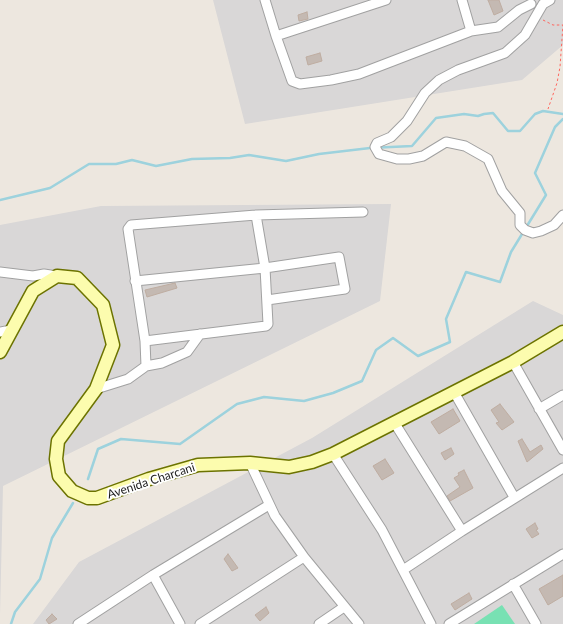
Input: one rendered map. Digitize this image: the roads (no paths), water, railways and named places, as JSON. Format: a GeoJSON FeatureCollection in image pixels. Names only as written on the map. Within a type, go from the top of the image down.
{"type":"FeatureCollection","features":[{"type":"Feature","properties":{"kind":"main road"},"geometry":{"type":"LineString","coordinates":[[0,352],[6,331],[33,291],[56,276]]}},
{"type":"Feature","properties":{"kind":"main road","name":"Avenida Charcani"},"geometry":{"type":"LineString","coordinates":[[56,276],[77,278],[104,305],[113,345],[96,388],[58,441],[56,459],[58,476],[72,491],[88,498],[97,498],[198,464],[250,463],[289,467],[312,462],[333,454],[513,362],[563,332]]}},
{"type":"Feature","properties":{"kind":"street"},"geometry":{"type":"LineString","coordinates":[[265,0],[292,81],[300,84],[358,74],[471,31],[498,27],[530,2],[536,16]]}},
{"type":"Feature","properties":{"kind":"street"},"geometry":{"type":"LineString","coordinates":[[276,36],[386,0]]}},
{"type":"Feature","properties":{"kind":"street"},"geometry":{"type":"LineString","coordinates":[[462,0],[471,31]]}},
{"type":"Feature","properties":{"kind":"street"},"geometry":{"type":"LineString","coordinates":[[550,0],[543,4],[525,35],[505,53],[458,70],[439,80],[425,93],[407,121],[391,137],[377,143],[375,147],[379,154],[396,159],[409,159],[423,156],[446,142],[465,146],[488,159],[502,191],[520,213],[520,225],[525,230],[533,233],[541,231],[554,225],[563,216]]}},
{"type":"Feature","properties":{"kind":"street"},"geometry":{"type":"LineString","coordinates":[[146,366],[145,341],[128,229],[131,225],[256,215],[363,212]]}},
{"type":"Feature","properties":{"kind":"street"},"geometry":{"type":"LineString","coordinates":[[145,341],[266,326],[269,322],[265,268],[256,215]]}},
{"type":"Feature","properties":{"kind":"street"},"geometry":{"type":"LineString","coordinates":[[136,281],[265,268],[339,257],[345,289],[267,300]]}},
{"type":"Feature","properties":{"kind":"street"},"geometry":{"type":"LineString","coordinates":[[0,272],[33,276],[44,274],[56,276]]}},
{"type":"Feature","properties":{"kind":"street"},"geometry":{"type":"LineString","coordinates":[[96,388],[128,379],[146,366],[162,363],[187,352],[200,334]]}},
{"type":"Feature","properties":{"kind":"street"},"geometry":{"type":"LineString","coordinates":[[513,362],[563,450]]}},
{"type":"Feature","properties":{"kind":"street"},"geometry":{"type":"LineString","coordinates":[[454,392],[514,498]]}},
{"type":"Feature","properties":{"kind":"street"},"geometry":{"type":"LineString","coordinates":[[539,410],[563,395]]}},
{"type":"Feature","properties":{"kind":"street"},"geometry":{"type":"LineString","coordinates":[[394,422],[462,531]]}},
{"type":"Feature","properties":{"kind":"street"},"geometry":{"type":"LineString","coordinates":[[333,454],[382,530],[432,624]]}},
{"type":"Feature","properties":{"kind":"street"},"geometry":{"type":"LineString","coordinates":[[250,463],[269,505],[304,557],[359,624]]}},
{"type":"Feature","properties":{"kind":"street"},"geometry":{"type":"LineString","coordinates":[[403,570],[563,468]]}},
{"type":"Feature","properties":{"kind":"street"},"geometry":{"type":"LineString","coordinates":[[78,624],[153,575],[269,505]]}},
{"type":"Feature","properties":{"kind":"street"},"geometry":{"type":"LineString","coordinates":[[448,624],[563,554]]}},
{"type":"Feature","properties":{"kind":"street"},"geometry":{"type":"LineString","coordinates":[[200,624],[304,557]]}},
{"type":"Feature","properties":{"kind":"street"},"geometry":{"type":"LineString","coordinates":[[153,575],[180,624]]}},
{"type":"Feature","properties":{"kind":"street"},"geometry":{"type":"LineString","coordinates":[[513,584],[536,624]]}},
{"type":"Feature","properties":{"kind":"street"},"geometry":{"type":"LineString","coordinates":[[318,624],[344,607]]}},
{"type":"Feature","properties":{"kind":"waterway"},"geometry":{"type":"LineString","coordinates":[[0,200],[50,188],[89,164],[116,164],[132,160],[156,166],[192,159],[230,158],[249,155],[286,161],[319,154],[370,148],[412,146],[436,118],[464,114],[478,116],[493,113],[508,131],[520,131],[535,114],[543,111],[563,114]]}},
{"type":"Feature","properties":{"kind":"waterway"},"geometry":{"type":"LineString","coordinates":[[88,479],[98,449],[121,439],[180,444],[237,404],[264,397],[304,401],[333,393],[362,381],[376,350],[393,338],[418,356],[450,342],[446,319],[466,272],[500,282],[511,252],[546,195],[535,173],[555,127],[563,119]]}},
{"type":"Feature","properties":{"kind":"waterway"},"geometry":{"type":"LineString","coordinates":[[11,624],[15,612],[40,579],[52,538],[73,503]]}}]}
